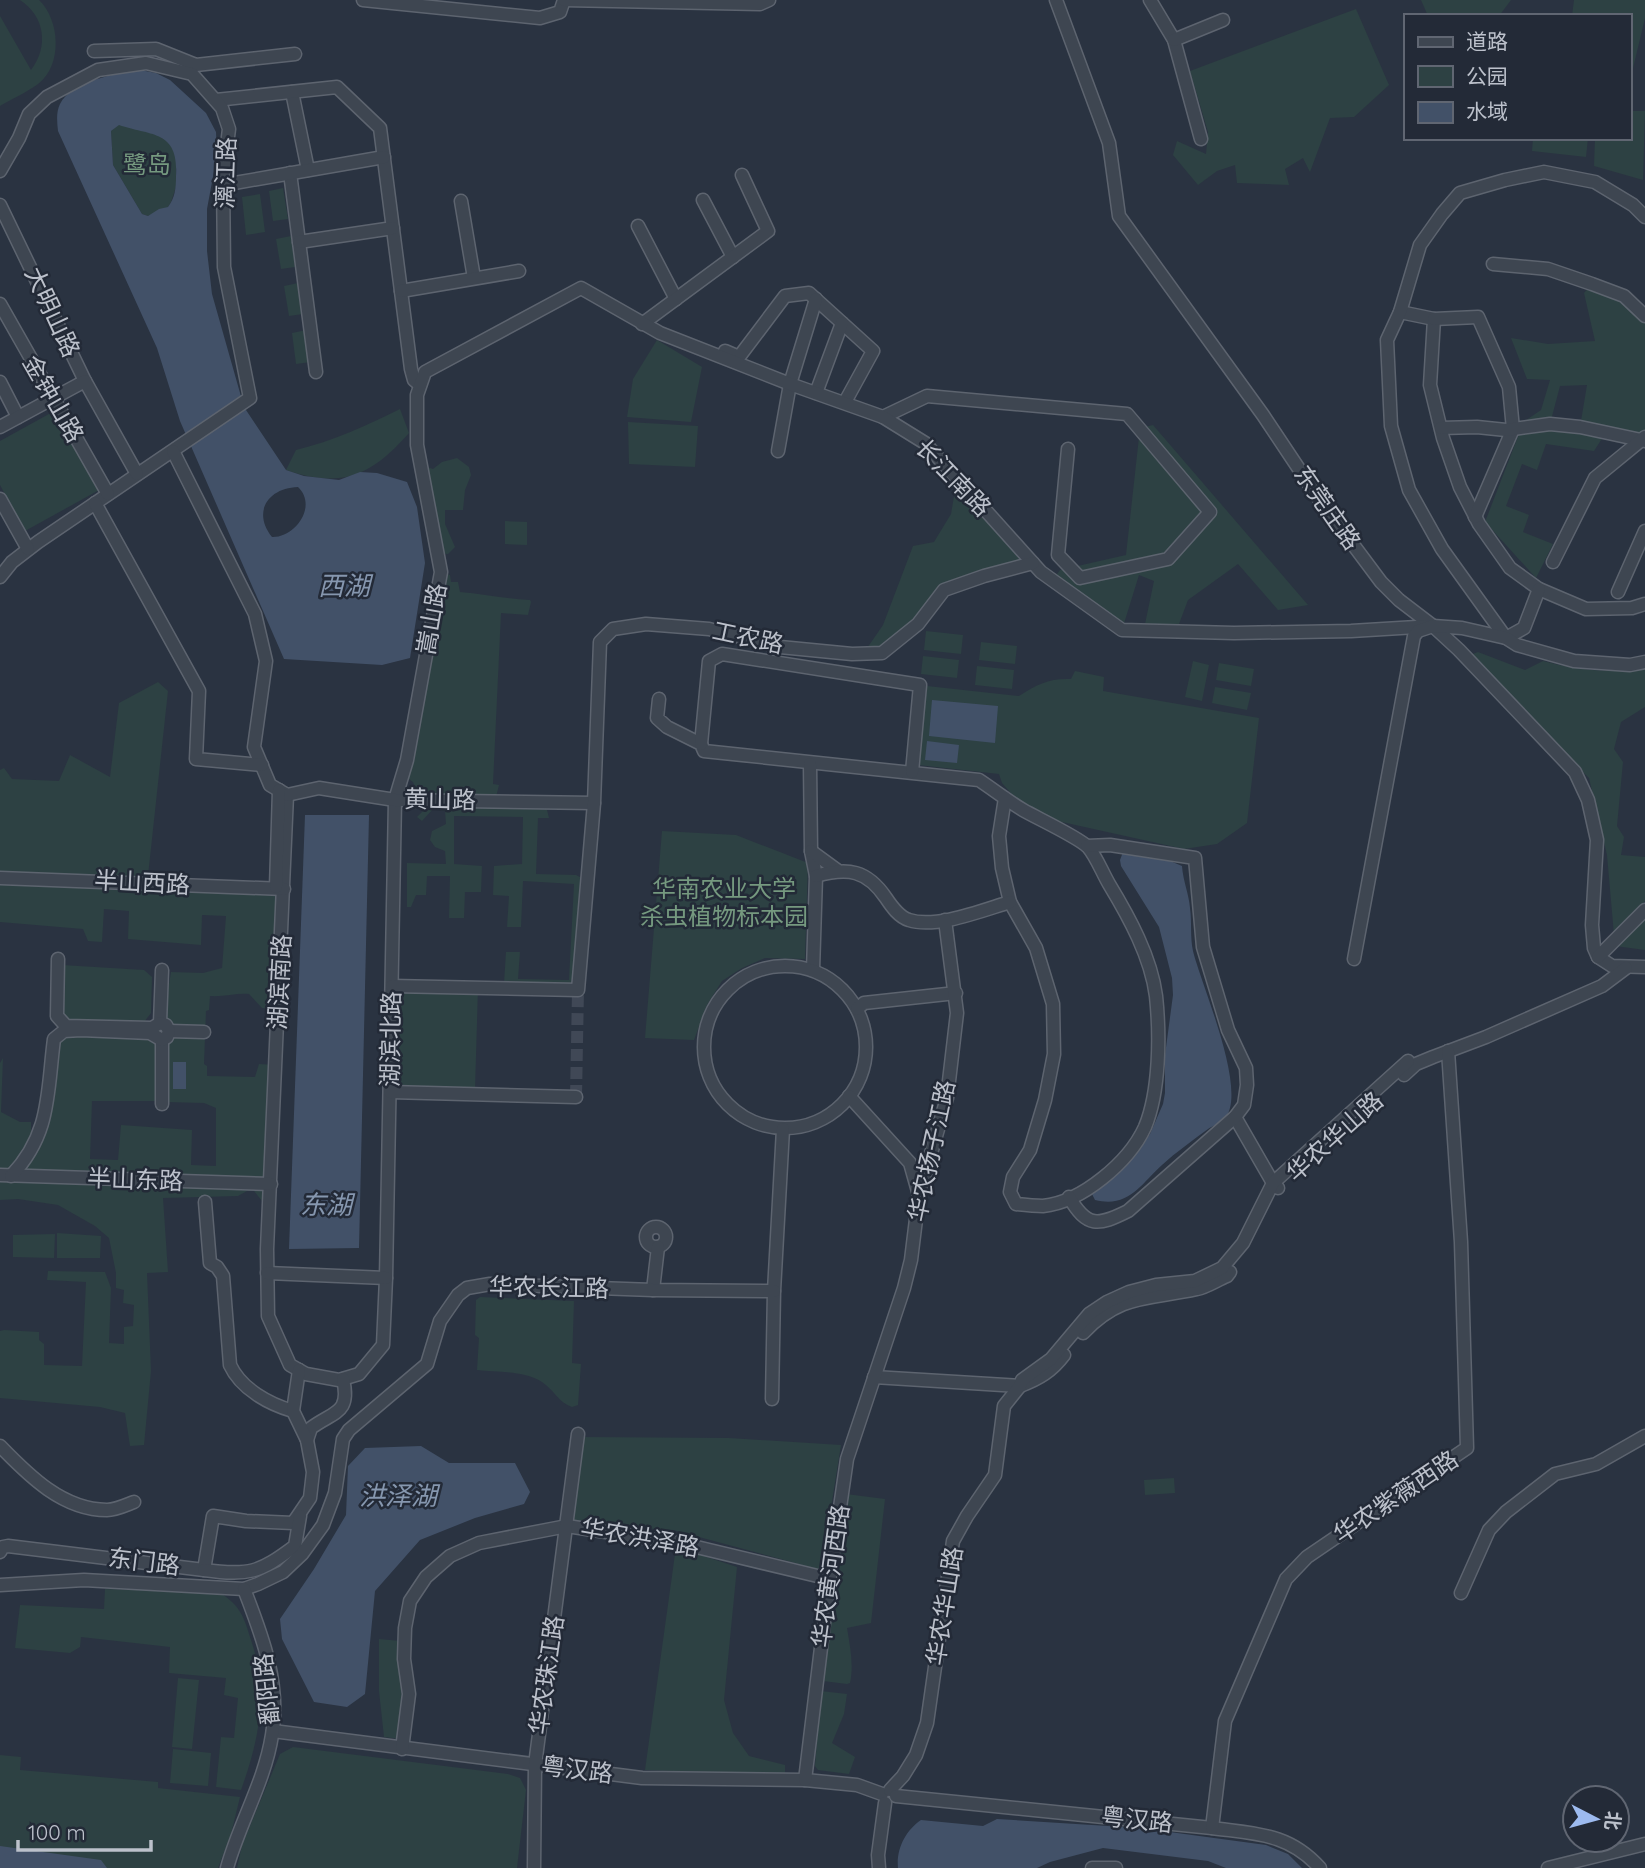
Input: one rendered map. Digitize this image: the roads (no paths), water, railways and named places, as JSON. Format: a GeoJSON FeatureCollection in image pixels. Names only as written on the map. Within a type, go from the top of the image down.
{"type":"FeatureCollection","features":[{"type":"Feature","properties":{"kind":"street"},"geometry":{"type":"LineString","coordinates":[[363,0],[540,18],[560,12],[564,0],[760,4],[769,0]]}},
{"type":"Feature","properties":{"kind":"street","name":"东莞庄路"},"geometry":{"type":"LineString","coordinates":[[1056,0],[1109,143],[1119,216],[1370,569],[1399,600],[1433,626],[1567,762],[1583,786],[1597,840],[1592,940],[1598,957]]}},
{"type":"Feature","properties":{"kind":"street"},"geometry":{"type":"LineString","coordinates":[[1150,0],[1174,40],[1201,139]]}},
{"type":"Feature","properties":{"kind":"street"},"geometry":{"type":"LineString","coordinates":[[1174,40],[1223,20]]}},
{"type":"Feature","properties":{"kind":"street"},"geometry":{"type":"LineString","coordinates":[[94,51],[156,49],[196,65],[295,54]]}},
{"type":"Feature","properties":{"kind":"street","name":"漓江路"},"geometry":{"type":"LineString","coordinates":[[0,171],[29,114],[47,97],[98,70],[146,63],[192,74],[222,108],[229,129],[223,185],[224,267],[247,400],[173,451]]}},
{"type":"Feature","properties":{"kind":"street","name":"嵩山路"},"geometry":{"type":"LineString","coordinates":[[216,100],[337,87],[380,128],[411,369],[419,390],[417,445],[441,572],[407,760],[396,800]]}},
{"type":"Feature","properties":{"kind":"street"},"geometry":{"type":"LineString","coordinates":[[292,92],[308,170]]}},
{"type":"Feature","properties":{"kind":"street"},"geometry":{"type":"LineString","coordinates":[[223,185],[384,157]]}},
{"type":"Feature","properties":{"kind":"street"},"geometry":{"type":"LineString","coordinates":[[290,173],[316,372]]}},
{"type":"Feature","properties":{"kind":"street"},"geometry":{"type":"LineString","coordinates":[[1539,589],[1524,628],[1506,638],[1442,550],[1409,489],[1391,426],[1387,340],[1400,312],[1420,245],[1461,193],[1505,180],[1544,173],[1595,182],[1633,205],[1645,217]]}},
{"type":"Feature","properties":{"kind":"street"},"geometry":{"type":"LineString","coordinates":[[642,324],[768,231],[742,175]]}},
{"type":"Feature","properties":{"kind":"street"},"geometry":{"type":"LineString","coordinates":[[703,200],[733,257]]}},
{"type":"Feature","properties":{"kind":"street"},"geometry":{"type":"LineString","coordinates":[[461,201],[474,278]]}},
{"type":"Feature","properties":{"kind":"street","name":"大明山路"},"geometry":{"type":"LineString","coordinates":[[0,205],[85,382],[136,474]]}},
{"type":"Feature","properties":{"kind":"street"},"geometry":{"type":"LineString","coordinates":[[638,226],[676,299]]}},
{"type":"Feature","properties":{"kind":"street"},"geometry":{"type":"LineString","coordinates":[[299,242],[393,228]]}},
{"type":"Feature","properties":{"kind":"street"},"geometry":{"type":"LineString","coordinates":[[1493,264],[1548,269],[1581,280],[1624,296],[1645,316]]}},
{"type":"Feature","properties":{"kind":"street"},"geometry":{"type":"LineString","coordinates":[[401,291],[519,271]]}},
{"type":"Feature","properties":{"kind":"street","name":"长江南路"},"geometry":{"type":"LineString","coordinates":[[419,390],[425,372],[581,289],[660,333],[883,417],[925,443],[1033,563],[1122,630],[1234,633],[1351,631],[1433,626],[1462,628],[1506,638],[1517,645],[1574,661],[1630,665],[1645,662]]}},
{"type":"Feature","properties":{"kind":"street"},"geometry":{"type":"LineString","coordinates":[[660,333],[665,326],[739,357],[785,296],[809,293],[873,351],[845,402]]}},
{"type":"Feature","properties":{"kind":"street"},"geometry":{"type":"LineString","coordinates":[[778,451],[790,384],[816,299]]}},
{"type":"Feature","properties":{"kind":"street","name":"金钟山路"},"geometry":{"type":"LineString","coordinates":[[0,304],[108,494]]}},
{"type":"Feature","properties":{"kind":"street"},"geometry":{"type":"LineString","coordinates":[[1400,312],[1434,319],[1478,317],[1509,387],[1513,429],[1475,517]]}},
{"type":"Feature","properties":{"kind":"street"},"geometry":{"type":"LineString","coordinates":[[1434,319],[1430,385],[1441,428],[1460,487],[1475,517],[1510,568],[1539,589],[1586,609],[1632,608],[1645,604]]}},
{"type":"Feature","properties":{"kind":"street"},"geometry":{"type":"LineString","coordinates":[[816,393],[842,323]]}},
{"type":"Feature","properties":{"kind":"street"},"geometry":{"type":"LineString","coordinates":[[0,382],[18,417]]}},
{"type":"Feature","properties":{"kind":"street"},"geometry":{"type":"LineString","coordinates":[[0,427],[85,382]]}},
{"type":"Feature","properties":{"kind":"street"},"geometry":{"type":"LineString","coordinates":[[883,417],[927,396],[1127,414],[1210,512],[1168,559],[1080,578],[1058,555],[1068,449]]}},
{"type":"Feature","properties":{"kind":"street"},"geometry":{"type":"LineString","coordinates":[[1441,428],[1513,429],[1550,424],[1644,439]]}},
{"type":"Feature","properties":{"kind":"street"},"geometry":{"type":"LineString","coordinates":[[1553,562],[1595,478],[1644,439]]}},
{"type":"Feature","properties":{"kind":"street"},"geometry":{"type":"LineString","coordinates":[[0,577],[6,559],[28,549],[173,451],[255,614],[267,661],[254,747],[270,785],[283,793]]}},
{"type":"Feature","properties":{"kind":"street"},"geometry":{"type":"LineString","coordinates":[[0,499],[28,549]]}},
{"type":"Feature","properties":{"kind":"street"},"geometry":{"type":"LineString","coordinates":[[95,503],[200,691],[196,759],[262,765]]}},
{"type":"Feature","properties":{"kind":"street"},"geometry":{"type":"LineString","coordinates":[[1619,592],[1645,529]]}},
{"type":"Feature","properties":{"kind":"street","name":"工农路"},"geometry":{"type":"LineString","coordinates":[[392,986],[578,990],[594,803],[600,642],[612,629],[646,624],[709,629],[780,647],[852,654],[882,653],[918,624],[944,590],[1033,563]]}},
{"type":"Feature","properties":{"kind":"street"},"geometry":{"type":"LineString","coordinates":[[1354,959],[1414,636],[1418,631],[1433,626]]}},
{"type":"Feature","properties":{"kind":"street"},"geometry":{"type":"LineString","coordinates":[[912,772],[920,685],[722,654],[709,661],[701,744],[704,751],[979,780],[1087,846],[1122,905],[1146,958],[1156,994],[1158,1058],[1152,1103],[1145,1127],[1134,1145],[1106,1177],[1069,1197],[1044,1206],[1016,1204],[1010,1192],[1013,1177],[1030,1150],[1045,1100],[1054,1054],[1053,1004],[1036,948],[1010,902],[1002,868],[999,836],[1005,798]]}},
{"type":"Feature","properties":{"kind":"street"},"geometry":{"type":"LineString","coordinates":[[659,699],[657,718],[667,727],[701,744]]}},
{"type":"Feature","properties":{"kind":"street"},"geometry":{"type":"LineString","coordinates":[[810,764],[811,851],[816,876],[813,971]]}},
{"type":"Feature","properties":{"kind":"street","name":"黄山路"},"geometry":{"type":"LineString","coordinates":[[283,793],[319,789],[396,800],[594,803]]}},
{"type":"Feature","properties":{"kind":"street","name":"湖滨南路"},"geometry":{"type":"LineString","coordinates":[[283,793],[267,1273],[268,1316],[290,1365],[299,1370]]}},
{"type":"Feature","properties":{"kind":"street","name":"湖滨北路"},"geometry":{"type":"LineString","coordinates":[[386,1278],[396,800]]}},
{"type":"Feature","properties":{"kind":"street"},"geometry":{"type":"LineString","coordinates":[[1069,1197],[1082,1217],[1094,1221],[1110,1220],[1128,1211],[1235,1117],[1244,1105],[1248,1085],[1246,1068],[1228,1030],[1203,947],[1195,858],[1110,845],[1087,846]]}},
{"type":"Feature","properties":{"kind":"street"},"geometry":{"type":"LineString","coordinates":[[811,851],[837,870]]}},
{"type":"Feature","properties":{"kind":"street"},"geometry":{"type":"LineString","coordinates":[[816,876],[837,870],[869,877],[893,908],[907,920],[926,924],[1010,902]]}},
{"type":"Feature","properties":{"kind":"street","name":"半山西路"},"geometry":{"type":"LineString","coordinates":[[0,878],[280,889]]}},
{"type":"Feature","properties":{"kind":"street"},"geometry":{"type":"LineString","coordinates":[[1645,910],[1598,957],[1612,966],[1645,967]]}},
{"type":"Feature","properties":{"kind":"street","name":"华农扬子江路"},"geometry":{"type":"LineString","coordinates":[[874,1377],[911,1260],[919,1195],[947,1098],[957,1013],[944,920]]}},
{"type":"Feature","properties":{"kind":"street"},"geometry":{"type":"LineString","coordinates":[[58,959],[57,1016],[66,1026],[152,1028],[164,1031]]}},
{"type":"Feature","properties":{"kind":"street"},"geometry":{"type":"LineString","coordinates":[[789,965],[813,971],[836,983],[857,1009],[863,1024],[865,1058],[861,1074],[849,1096],[826,1117],[806,1126],[783,1129],[761,1125],[741,1116],[723,1101],[711,1083],[704,1061],[704,1038],[709,1016],[720,997],[736,981],[756,970],[789,965]]}},
{"type":"Feature","properties":{"kind":"street","name":"华农华山路"},"geometry":{"type":"LineString","coordinates":[[888,1796],[916,1755],[927,1723],[953,1541],[995,1475],[1004,1406],[1020,1386],[1039,1379],[1054,1367],[1093,1322],[1111,1310],[1142,1298],[1199,1289],[1225,1272],[1247,1251],[1275,1186],[1412,1062],[1448,1051],[1602,986],[1626,968]]}},
{"type":"Feature","properties":{"kind":"street"},"geometry":{"type":"LineString","coordinates":[[162,970],[162,1104]]}},
{"type":"Feature","properties":{"kind":"street"},"geometry":{"type":"LineString","coordinates":[[857,1009],[864,1003],[956,993]]}},
{"type":"Feature","properties":{"kind":"street"},"geometry":{"type":"LineString","coordinates":[[6,1176],[27,1159],[41,1132],[54,1039],[64,1031],[204,1032]]}},
{"type":"Feature","properties":{"kind":"street","name":"华农紫薇西路"},"geometry":{"type":"LineString","coordinates":[[1212,1828],[1225,1721],[1286,1579],[1307,1557],[1468,1448],[1461,1242],[1448,1051]]}},
{"type":"Feature","properties":{"kind":"street"},"geometry":{"type":"LineString","coordinates":[[390,1092],[576,1097]]}},
{"type":"Feature","properties":{"kind":"street"},"geometry":{"type":"LineString","coordinates":[[849,1096],[910,1163],[919,1195]]}},
{"type":"Feature","properties":{"kind":"street"},"geometry":{"type":"LineString","coordinates":[[1235,1117],[1275,1186]]}},
{"type":"Feature","properties":{"kind":"street"},"geometry":{"type":"LineString","coordinates":[[772,1399],[774,1291],[783,1129]]}},
{"type":"Feature","properties":{"kind":"street","name":"半山东路"},"geometry":{"type":"LineString","coordinates":[[6,1176],[271,1184]]}},
{"type":"Feature","properties":{"kind":"street"},"geometry":{"type":"LineString","coordinates":[[205,1202],[210,1263],[223,1276],[230,1365],[234,1374],[249,1389],[276,1406],[293,1411]]}},
{"type":"Feature","properties":{"kind":"street"},"geometry":{"type":"LineString","coordinates":[[653,1290],[658,1247]]}},
{"type":"Feature","properties":{"kind":"street"},"geometry":{"type":"LineString","coordinates":[[204,1570],[251,1572],[273,1563],[295,1546],[300,1512],[310,1498],[313,1472],[307,1440],[293,1411],[299,1370],[306,1374],[344,1379],[359,1374],[383,1345],[386,1278],[267,1273]]}},
{"type":"Feature","properties":{"kind":"street","name":"华农长江路"},"geometry":{"type":"LineString","coordinates":[[244,1589],[283,1572],[312,1542],[323,1525],[335,1493],[343,1439],[349,1430],[426,1364],[440,1321],[450,1304],[467,1288],[490,1284],[774,1291]]}},
{"type":"Feature","properties":{"kind":"street"},"geometry":{"type":"LineString","coordinates":[[874,1377],[1020,1386]]}},
{"type":"Feature","properties":{"kind":"street","name":"华农黄河西路"},"geometry":{"type":"LineString","coordinates":[[805,1780],[848,1459],[874,1377]]}},
{"type":"Feature","properties":{"kind":"street"},"geometry":{"type":"LineString","coordinates":[[307,1440],[311,1428],[340,1411],[345,1402],[344,1379]]}},
{"type":"Feature","properties":{"kind":"street","name":"华农珠江路"},"geometry":{"type":"LineString","coordinates":[[534,1868],[534,1765],[578,1434]]}},
{"type":"Feature","properties":{"kind":"street"},"geometry":{"type":"LineString","coordinates":[[1461,1593],[1489,1530],[1506,1512],[1555,1474],[1596,1464],[1645,1436]]}},
{"type":"Feature","properties":{"kind":"street"},"geometry":{"type":"LineString","coordinates":[[0,1446],[56,1496],[76,1505],[109,1510],[134,1502]]}},
{"type":"Feature","properties":{"kind":"street","name":"东门路"},"geometry":{"type":"LineString","coordinates":[[0,1552],[3,1547],[8,1546],[204,1570],[213,1516],[246,1521],[293,1523],[300,1512]]}},
{"type":"Feature","properties":{"kind":"street","name":"华农洪泽路"},"geometry":{"type":"LineString","coordinates":[[402,1749],[409,1694],[404,1659],[405,1628],[410,1601],[426,1577],[450,1556],[479,1543],[567,1525],[684,1544],[830,1579]]}},
{"type":"Feature","properties":{"kind":"street"},"geometry":{"type":"LineString","coordinates":[[0,1585],[84,1580],[244,1589]]}},
{"type":"Feature","properties":{"kind":"street","name":"鄱阳路"},"geometry":{"type":"LineString","coordinates":[[227,1868],[265,1762],[273,1731],[273,1692],[269,1663],[244,1589]]}},
{"type":"Feature","properties":{"kind":"street","name":"粤汉路"},"geometry":{"type":"LineString","coordinates":[[273,1731],[642,1778],[805,1780],[857,1785],[888,1796],[1212,1828],[1264,1835],[1290,1843],[1307,1853],[1320,1868]]}},
{"type":"Feature","properties":{"kind":"street"},"geometry":{"type":"LineString","coordinates":[[879,1868],[878,1855],[888,1796]]}},
{"type":"Feature","properties":{"kind":"street"},"geometry":{"type":"LineString","coordinates":[[1548,1868],[1645,1844]]}},
{"type":"Feature","properties":{"kind":"street"},"geometry":{"type":"LineString","coordinates":[[1092,1868],[1116,1868]]}},
{"type":"Feature","properties":{"kind":"water","name":"西湖"},"geometry":{"type":"Polygon","coordinates":[[[140,70],[156,73],[170,80],[206,113],[216,132],[217,155],[207,209],[207,251],[212,294],[244,407],[286,470],[304,476],[339,480],[360,472],[377,473],[407,482],[417,507],[425,563],[410,658],[382,665],[284,659],[180,421],[157,348],[58,131],[60,104],[74,89],[108,76],[140,70]],[[119,125],[111,131],[113,165],[142,214],[148,216],[168,207],[176,185],[173,150],[161,137],[119,125]],[[298,487],[278,492],[266,503],[263,519],[272,537],[289,532],[301,520],[306,503],[298,487]]]}},
{"type":"Feature","properties":{"kind":"water"},"geometry":{"type":"Polygon","coordinates":[[[932,700],[998,706],[995,743],[929,736],[932,700]]]}},
{"type":"Feature","properties":{"kind":"water"},"geometry":{"type":"Polygon","coordinates":[[[927,741],[959,745],[957,763],[925,760],[927,741]]]}},
{"type":"Feature","properties":{"kind":"water","name":"东湖"},"geometry":{"type":"Polygon","coordinates":[[[305,815],[369,815],[359,1248],[289,1249],[305,815]]]}},
{"type":"Feature","properties":{"kind":"water"},"geometry":{"type":"Polygon","coordinates":[[[1123,852],[1163,858],[1182,866],[1191,914],[1193,951],[1227,1060],[1231,1103],[1224,1119],[1173,1156],[1133,1193],[1117,1201],[1107,1202],[1095,1200],[1092,1194],[1129,1162],[1142,1146],[1163,1104],[1165,1055],[1173,995],[1172,978],[1159,927],[1121,866],[1123,852]]]}},
{"type":"Feature","properties":{"kind":"water"},"geometry":{"type":"Polygon","coordinates":[[[173,1062],[186,1062],[186,1089],[173,1089],[173,1062]]]}},
{"type":"Feature","properties":{"kind":"water","name":"洪泽湖"},"geometry":{"type":"Polygon","coordinates":[[[421,1446],[449,1463],[515,1463],[530,1492],[524,1504],[475,1518],[420,1540],[375,1591],[365,1694],[347,1707],[314,1702],[282,1639],[280,1619],[346,1515],[348,1466],[365,1448],[421,1446]]]}},
{"type":"Feature","properties":{"kind":"water"},"geometry":{"type":"Polygon","coordinates":[[[997,1819],[1140,1828],[1266,1845],[1288,1854],[1302,1868],[1226,1868],[1208,1861],[1103,1848],[1037,1868],[898,1868],[903,1841],[921,1820],[983,1826],[997,1819]]]}},
{"type":"Feature","properties":{"kind":"water"},"geometry":{"type":"Polygon","coordinates":[[[0,1846],[101,1860],[107,1868],[0,1868],[0,1846]]]}},
{"type":"Feature","properties":{"kind":"tunnel"},"geometry":{"type":"LineString","coordinates":[[576,1097],[578,990]]}},
{"type":"Feature","properties":{"kind":"park label","name":"鹭岛"},"geometry":{"type":"Point","coordinates":[147,165]}},
{"type":"Feature","properties":{"kind":"park label","name":"华南农业大学 杀虫植物标本园"},"geometry":{"type":"Point","coordinates":[724,903]}}]}
